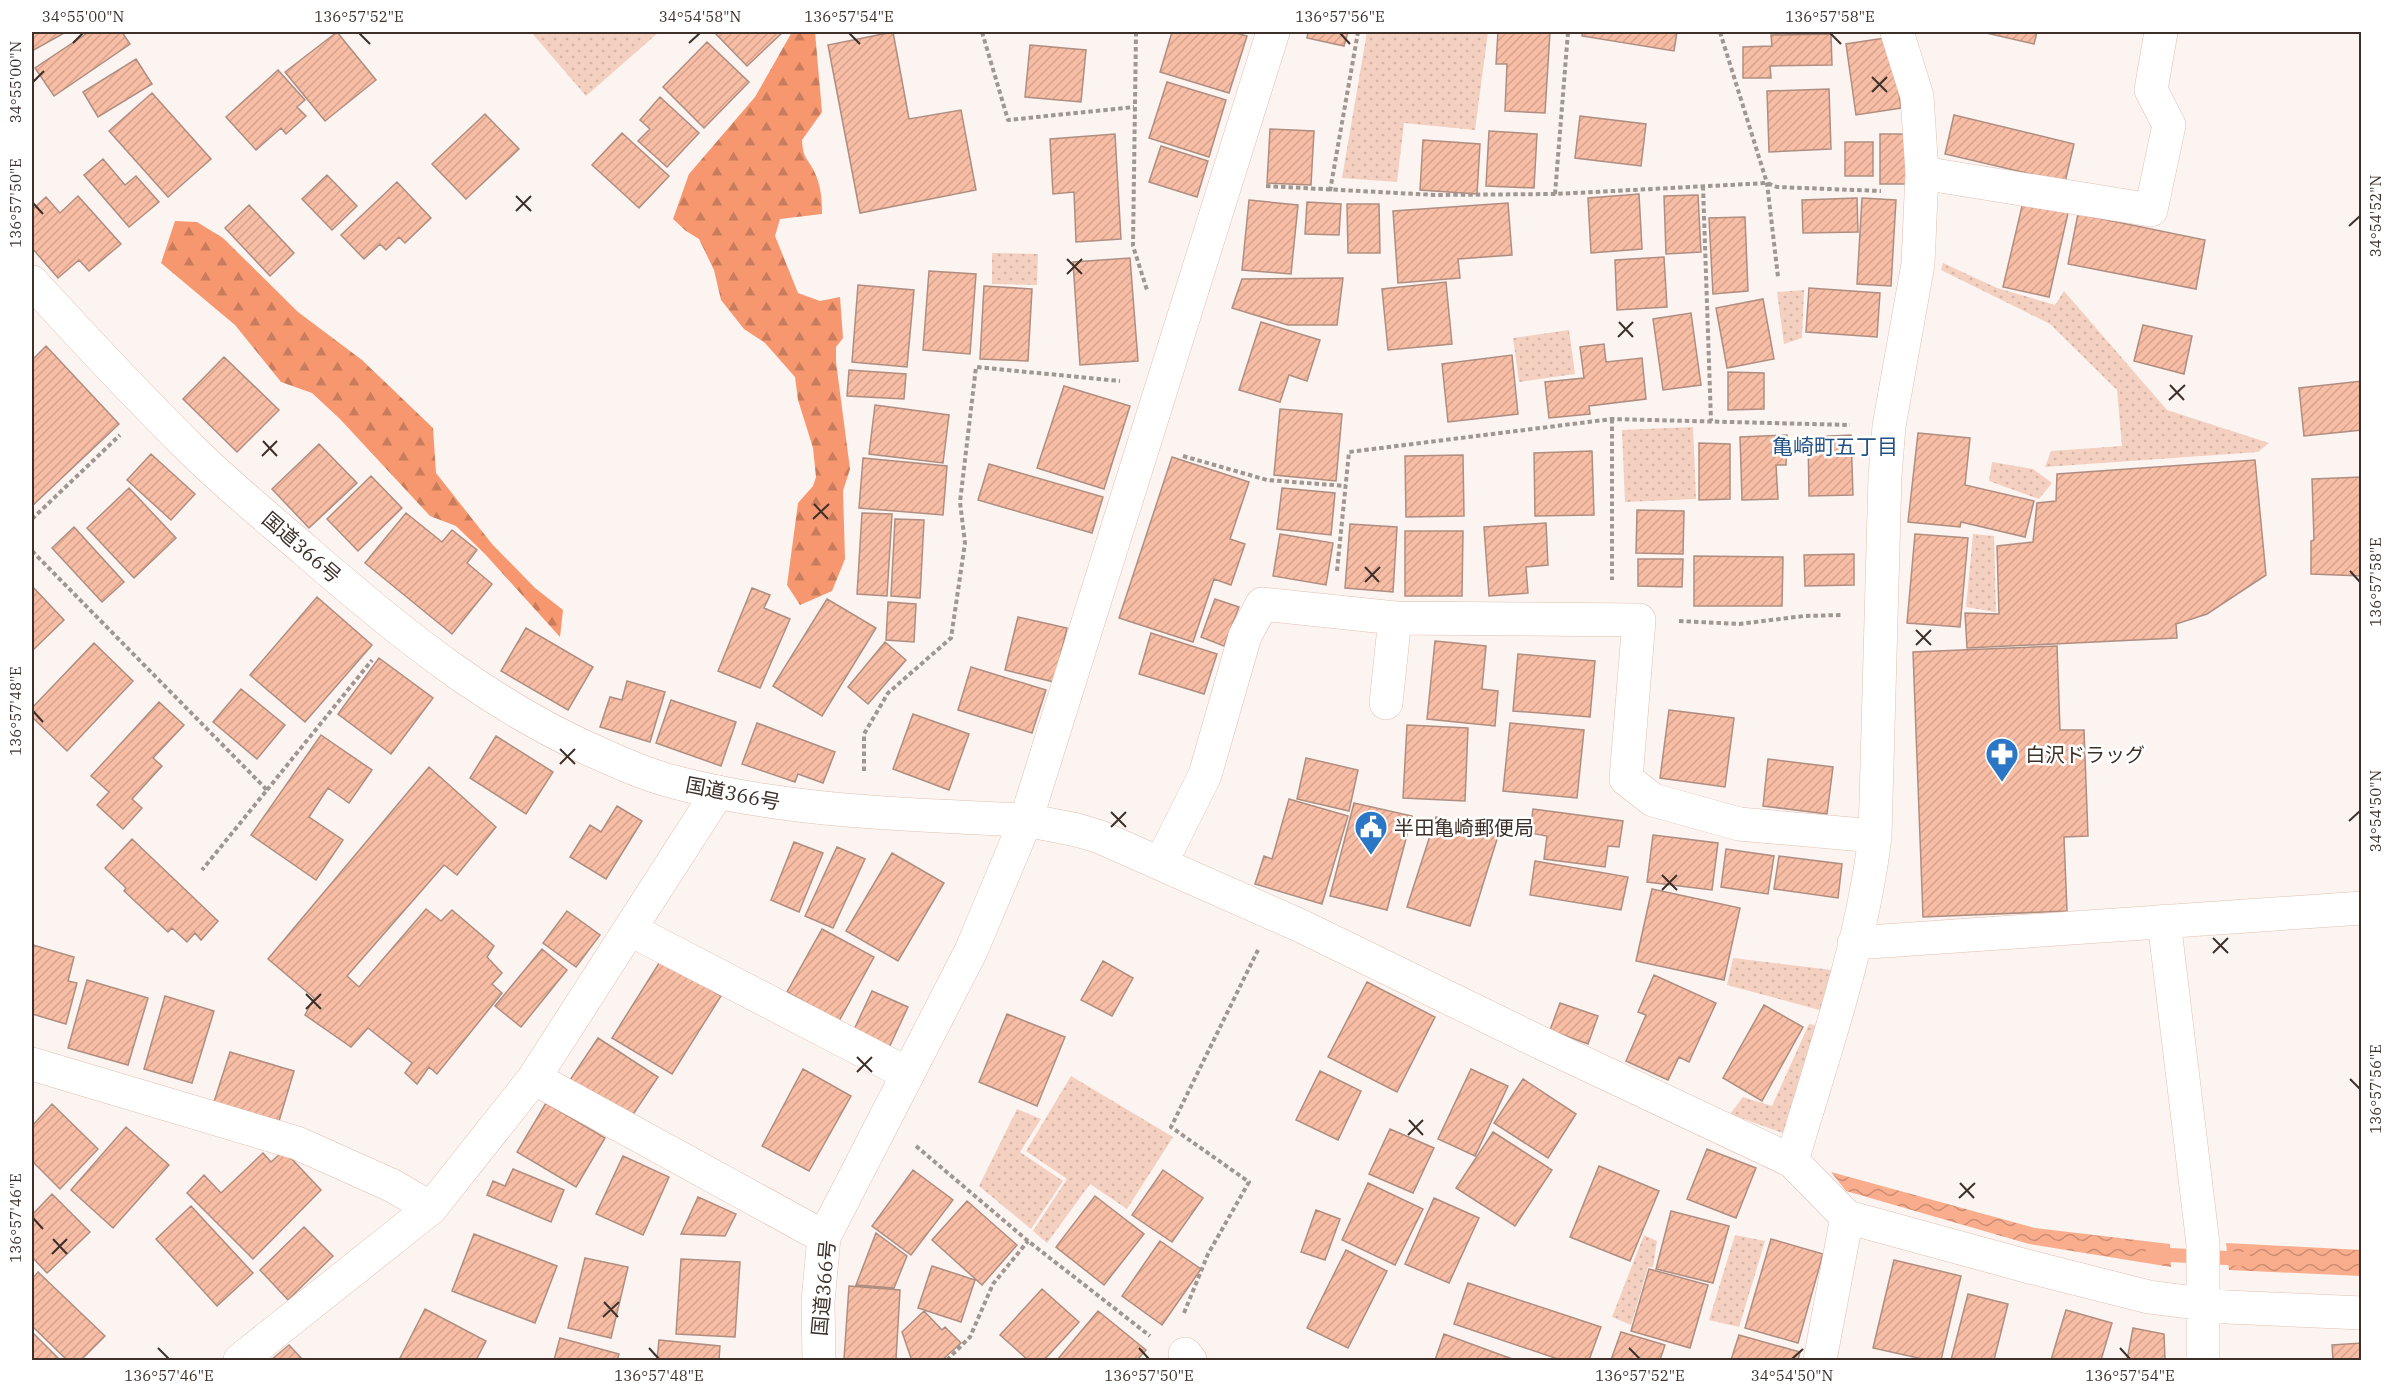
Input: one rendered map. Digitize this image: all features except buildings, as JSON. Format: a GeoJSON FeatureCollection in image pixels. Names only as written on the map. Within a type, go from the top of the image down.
{"type":"FeatureCollection","features":[{"type":"Feature","properties":{"kind":"main road"},"geometry":{"type":"LineString","coordinates":[[1273,32],[1026,820],[1077,830],[1161,863],[1276,914],[1792,1161],[1847,1217],[2149,1297],[2202,1296],[2361,1313]]}},
{"type":"Feature","properties":{"kind":"main road"},"geometry":{"type":"LineString","coordinates":[[1792,1161],[1837,1010],[1870,876],[1875,836],[1889,426],[1918,264],[1922,183],[1917,96],[1897,32]]}},
{"type":"Feature","properties":{"kind":"main road"},"geometry":{"type":"LineString","coordinates":[[1922,183],[2151,210],[2169,125],[2151,90],[2162,32]]}},
{"type":"Feature","properties":{"kind":"main road","name":"国道366号"},"geometry":{"type":"LineString","coordinates":[[32,282],[197,455],[397,629],[447,667],[517,712],[580,746],[663,779],[718,792],[792,804],[1026,820],[971,951],[824,1237],[818,1302],[819,1360]]}},
{"type":"Feature","properties":{"kind":"main road"},"geometry":{"type":"LineString","coordinates":[[1161,863],[1205,775],[1245,636],[1262,604],[1395,618],[1626,619],[1626,779],[1653,800],[1739,824],[1875,836]]}},
{"type":"Feature","properties":{"kind":"main road"},"geometry":{"type":"LineString","coordinates":[[1386,703],[1395,618]]}},
{"type":"Feature","properties":{"kind":"main road"},"geometry":{"type":"LineString","coordinates":[[240,1360],[431,1208],[534,1078],[718,792]]}},
{"type":"Feature","properties":{"kind":"main road"},"geometry":{"type":"LineString","coordinates":[[1854,942],[2361,908]]}},
{"type":"Feature","properties":{"kind":"main road"},"geometry":{"type":"LineString","coordinates":[[2164,921],[2203,1249],[2202,1360]]}},
{"type":"Feature","properties":{"kind":"main road"},"geometry":{"type":"LineString","coordinates":[[631,930],[908,1074]]}},
{"type":"Feature","properties":{"kind":"main road"},"geometry":{"type":"LineString","coordinates":[[32,1064],[297,1143],[391,1185],[431,1208]]}},
{"type":"Feature","properties":{"kind":"main road"},"geometry":{"type":"LineString","coordinates":[[534,1078],[824,1237]]}},
{"type":"Feature","properties":{"kind":"main road"},"geometry":{"type":"LineString","coordinates":[[1820,1360],[1847,1217]]}},
{"type":"Feature","properties":{"kind":"path"},"geometry":{"type":"LineString","coordinates":[[982,32],[1008,120],[1134,107]]}},
{"type":"Feature","properties":{"kind":"path"},"geometry":{"type":"LineString","coordinates":[[1136,32],[1133,246],[1150,298]]}},
{"type":"Feature","properties":{"kind":"path"},"geometry":{"type":"LineString","coordinates":[[1330,191],[1358,32]]}},
{"type":"Feature","properties":{"kind":"path"},"geometry":{"type":"LineString","coordinates":[[1555,194],[1568,32]]}},
{"type":"Feature","properties":{"kind":"path"},"geometry":{"type":"LineString","coordinates":[[1720,32],[1767,183],[1778,277]]}},
{"type":"Feature","properties":{"kind":"path"},"geometry":{"type":"LineString","coordinates":[[1226,184],[1435,195],[1555,194],[1767,183],[1777,188],[1922,183]]}},
{"type":"Feature","properties":{"kind":"path"},"geometry":{"type":"LineString","coordinates":[[1703,186],[1710,421]]}},
{"type":"Feature","properties":{"kind":"path"},"geometry":{"type":"LineString","coordinates":[[864,810],[864,734],[888,693],[951,638],[965,543],[960,502],[976,367],[1124,382],[1170,362]]}},
{"type":"Feature","properties":{"kind":"path"},"geometry":{"type":"LineString","coordinates":[[32,519],[150,407]]}},
{"type":"Feature","properties":{"kind":"path"},"geometry":{"type":"LineString","coordinates":[[1333,611],[1349,452],[1612,419],[1889,426]]}},
{"type":"Feature","properties":{"kind":"path"},"geometry":{"type":"LineString","coordinates":[[1612,419],[1626,619],[1739,624],[1804,616],[1882,615]]}},
{"type":"Feature","properties":{"kind":"path"},"geometry":{"type":"LineString","coordinates":[[1145,445],[1267,480],[1346,486]]}},
{"type":"Feature","properties":{"kind":"path"},"geometry":{"type":"LineString","coordinates":[[32,551],[267,790]]}},
{"type":"Feature","properties":{"kind":"path"},"geometry":{"type":"LineString","coordinates":[[202,870],[397,629]]}},
{"type":"Feature","properties":{"kind":"path"},"geometry":{"type":"LineString","coordinates":[[1187,1357],[1180,1324],[1208,1254],[1249,1182],[1171,1127],[1276,914]]}},
{"type":"Feature","properties":{"kind":"path"},"geometry":{"type":"LineString","coordinates":[[916,1147],[1028,1241],[1166,1349],[1187,1357]]}},
{"type":"Feature","properties":{"kind":"path"},"geometry":{"type":"LineString","coordinates":[[947,1360],[970,1337],[993,1284],[1028,1241]]}},
{"type":"Feature","properties":{"kind":"shaded area"},"geometry":{"type":"Polygon","coordinates":[[[531,32],[659,32],[586,96],[531,32]]]}},
{"type":"Feature","properties":{"kind":"shaded area"},"geometry":{"type":"Polygon","coordinates":[[[1367,32],[1488,32],[1475,130],[1404,123],[1397,182],[1342,178],[1367,32]]]}},
{"type":"Feature","properties":{"kind":"shaded area"},"geometry":{"type":"Polygon","coordinates":[[[992,253],[1038,254],[1037,285],[992,284],[992,253]]]}},
{"type":"Feature","properties":{"kind":"shaded area"},"geometry":{"type":"Polygon","coordinates":[[[1943,263],[1997,288],[2055,305],[2064,291],[2167,410],[2269,443],[2258,452],[2045,467],[2051,451],[2122,446],[2117,390],[2050,324],[1941,270],[1943,263]]]}},
{"type":"Feature","properties":{"kind":"shaded area"},"geometry":{"type":"Polygon","coordinates":[[[1804,290],[1802,338],[1784,344],[1777,292],[1804,290]]]}},
{"type":"Feature","properties":{"kind":"shaded area"},"geometry":{"type":"Polygon","coordinates":[[[1569,330],[1575,374],[1519,382],[1513,338],[1569,330]]]}},
{"type":"Feature","properties":{"kind":"shaded area"},"geometry":{"type":"Polygon","coordinates":[[[1693,427],[1696,499],[1625,502],[1622,430],[1693,427]]]}},
{"type":"Feature","properties":{"kind":"shaded area"},"geometry":{"type":"Polygon","coordinates":[[[1992,462],[2033,469],[2052,483],[2039,499],[1989,481],[1992,462]]]}},
{"type":"Feature","properties":{"kind":"shaded area"},"geometry":{"type":"Polygon","coordinates":[[[1973,534],[1994,536],[1996,612],[1966,607],[1973,534]]]}},
{"type":"Feature","properties":{"kind":"shaded area"},"geometry":{"type":"Polygon","coordinates":[[[1733,958],[1832,970],[1823,1011],[1727,985],[1733,958]]]}},
{"type":"Feature","properties":{"kind":"shaded area"},"geometry":{"type":"Polygon","coordinates":[[[1809,1024],[1820,1026],[1783,1133],[1730,1114],[1743,1097],[1772,1106],[1809,1024]]]}},
{"type":"Feature","properties":{"kind":"shaded area"},"geometry":{"type":"Polygon","coordinates":[[[1071,1076],[1173,1137],[1127,1209],[1090,1184],[1047,1243],[1033,1231],[1067,1179],[1026,1151],[1071,1076]]]}},
{"type":"Feature","properties":{"kind":"shaded area"},"geometry":{"type":"Polygon","coordinates":[[[1017,1109],[1041,1119],[1020,1152],[1063,1181],[1031,1229],[979,1186],[1017,1109]]]}},
{"type":"Feature","properties":{"kind":"shaded area"},"geometry":{"type":"Polygon","coordinates":[[[1644,1235],[1657,1241],[1653,1267],[1648,1267],[1631,1325],[1612,1317],[1644,1235]]]}},
{"type":"Feature","properties":{"kind":"shaded area"},"geometry":{"type":"Polygon","coordinates":[[[1735,1235],[1765,1241],[1739,1327],[1709,1320],[1735,1235]]]}},
{"type":"Feature","properties":{"kind":"green space"},"geometry":{"type":"Polygon","coordinates":[[[792,32],[815,32],[822,112],[802,140],[804,154],[818,182],[822,214],[780,219],[775,236],[798,293],[820,301],[840,297],[843,338],[836,347],[836,362],[850,469],[843,491],[845,559],[832,591],[800,605],[787,585],[798,503],[813,486],[816,477],[813,448],[798,400],[795,377],[765,343],[744,329],[721,300],[714,270],[699,239],[673,219],[689,174],[755,97],[792,32]]]}},
{"type":"Feature","properties":{"kind":"green space"},"geometry":{"type":"Polygon","coordinates":[[[175,221],[197,222],[223,238],[298,312],[362,360],[433,428],[436,473],[492,544],[535,588],[563,610],[560,637],[485,554],[456,526],[430,516],[340,419],[312,393],[281,382],[235,325],[161,263],[175,221]]]}},
{"type":"Feature","properties":{"kind":"water"},"geometry":{"type":"Polygon","coordinates":[[[1831,1172],[2035,1228],[2170,1244],[2171,1267],[2029,1244],[1846,1191],[1831,1172]]]}},
{"type":"Feature","properties":{"kind":"water"},"geometry":{"type":"Polygon","coordinates":[[[2226,1243],[2361,1250],[2361,1276],[2229,1270],[2226,1243]]]}},
{"type":"Feature","properties":{"kind":"waterway"},"geometry":{"type":"LineString","coordinates":[[2152,1254],[2244,1259]]}},
{"type":"Feature","properties":{"kind":"place","name":"白沢ドラッグ"},"geometry":{"type":"Point","coordinates":[2002,783]}},
{"type":"Feature","properties":{"kind":"place","name":"半田亀崎郵便局"},"geometry":{"type":"Point","coordinates":[1371,856]}},
{"type":"Feature","properties":{"kind":"district","name":"亀崎町五丁目"},"geometry":{"type":"Point","coordinates":[1835,446]}}]}
